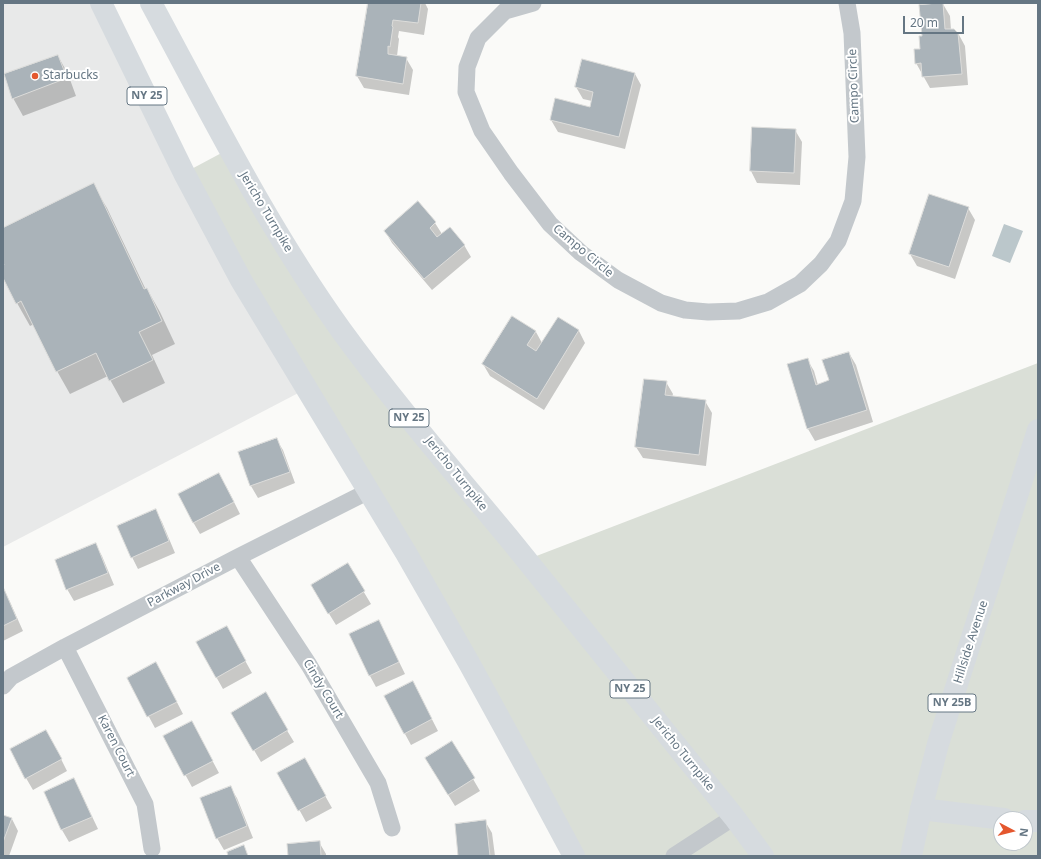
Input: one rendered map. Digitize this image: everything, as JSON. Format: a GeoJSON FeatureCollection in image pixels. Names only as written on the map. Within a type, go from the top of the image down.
{"type":"FeatureCollection","features":[{"type":"Feature","properties":{"kind":"main road","name":"NY 25"},"geometry":{"type":"LineString","coordinates":[[101,3],[184,173],[241,280],[369,491],[469,663],[574,856]]}},
{"type":"Feature","properties":{"kind":"main road","name":"Jericho Turnpike"},"geometry":{"type":"LineString","coordinates":[[151,3],[251,188],[300,269],[340,328],[382,384],[734,817],[763,856]]}},
{"type":"Feature","properties":{"kind":"main road","name":"Hillside Avenue"},"geometry":{"type":"LineString","coordinates":[[911,856],[921,809],[938,744],[1038,430]]}},
{"type":"Feature","properties":{"kind":"main road"},"geometry":{"type":"LineString","coordinates":[[921,809],[993,818]]}},
{"type":"Feature","properties":{"kind":"street","name":"Campo Circle"},"geometry":{"type":"LineString","coordinates":[[533,3],[504,11],[478,38],[468,67],[466,92],[482,131],[511,173],[550,224],[581,253],[618,280],[661,303],[686,310],[708,312],[738,311],[768,302],[800,284],[821,264],[838,240],[853,202],[857,157],[852,33],[847,3]]}},
{"type":"Feature","properties":{"kind":"street","name":"Parkway Drive"},"geometry":{"type":"LineString","coordinates":[[3,686],[12,676],[65,647],[369,491]]}},
{"type":"Feature","properties":{"kind":"street","name":"Cindy Court"},"geometry":{"type":"LineString","coordinates":[[238,557],[309,665],[378,783],[392,828]]}},
{"type":"Feature","properties":{"kind":"street","name":"Karen Court"},"geometry":{"type":"LineString","coordinates":[[65,647],[145,804],[152,849]]}},
{"type":"Feature","properties":{"kind":"street"},"geometry":{"type":"LineString","coordinates":[[674,856],[734,817]]}},
{"type":"Feature","properties":{"kind":"shaded area"},"geometry":{"type":"Polygon","coordinates":[[[3,3],[101,3],[306,389],[3,547],[3,3]]]}},
{"type":"Feature","properties":{"kind":"shaded area"},"geometry":{"type":"Polygon","coordinates":[[[229,149],[276,231],[526,560],[1038,363],[1038,856],[574,856],[184,173],[229,149]]]}},
{"type":"Feature","properties":{"kind":"shaded area"},"geometry":{"type":"Polygon","coordinates":[[[1004,224],[1023,231],[1010,263],[992,256],[1004,224]]]}},
{"type":"Feature","properties":{"kind":"building"},"geometry":{"type":"Polygon","coordinates":[[[368,3],[421,3],[418,23],[393,20],[388,54],[407,57],[403,84],[356,76],[368,3]]]}},
{"type":"Feature","properties":{"kind":"building"},"geometry":{"type":"Polygon","coordinates":[[[943,3],[945,29],[954,29],[958,33],[962,74],[922,77],[921,63],[915,64],[914,49],[920,49],[919,36],[922,36],[919,5],[943,3]]]}},
{"type":"Feature","properties":{"kind":"building","name":"Starbucks"},"geometry":{"type":"Polygon","coordinates":[[[58,55],[67,78],[12,99],[4,74],[58,55]]]}},
{"type":"Feature","properties":{"kind":"building"},"geometry":{"type":"Polygon","coordinates":[[[582,59],[635,73],[619,137],[550,120],[555,98],[590,107],[593,92],[575,87],[582,59]]]}},
{"type":"Feature","properties":{"kind":"building"},"geometry":{"type":"Polygon","coordinates":[[[752,127],[796,129],[794,173],[750,171],[752,127]]]}},
{"type":"Feature","properties":{"kind":"building"},"geometry":{"type":"Polygon","coordinates":[[[94,183],[144,289],[147,288],[162,321],[139,332],[153,360],[109,381],[96,353],[56,372],[21,301],[16,304],[3,278],[3,228],[94,183]]]}},
{"type":"Feature","properties":{"kind":"building"},"geometry":{"type":"Polygon","coordinates":[[[929,194],[969,207],[949,267],[909,254],[929,194]]]}},
{"type":"Feature","properties":{"kind":"building"},"geometry":{"type":"Polygon","coordinates":[[[418,201],[436,222],[430,228],[437,237],[450,227],[465,245],[424,279],[384,231],[418,201]]]}},
{"type":"Feature","properties":{"kind":"building"},"geometry":{"type":"Polygon","coordinates":[[[512,316],[536,331],[527,345],[536,351],[558,317],[579,330],[537,399],[482,364],[512,316]]]}},
{"type":"Feature","properties":{"kind":"building"},"geometry":{"type":"Polygon","coordinates":[[[849,352],[867,410],[807,429],[787,364],[808,358],[816,385],[829,380],[822,360],[849,352]]]}},
{"type":"Feature","properties":{"kind":"building"},"geometry":{"type":"Polygon","coordinates":[[[644,379],[667,381],[665,395],[706,400],[699,455],[635,447],[644,379]]]}},
{"type":"Feature","properties":{"kind":"building"},"geometry":{"type":"Polygon","coordinates":[[[277,438],[290,472],[250,486],[238,452],[277,438]]]}},
{"type":"Feature","properties":{"kind":"building"},"geometry":{"type":"Polygon","coordinates":[[[219,473],[234,502],[193,523],[178,494],[219,473]]]}},
{"type":"Feature","properties":{"kind":"building"},"geometry":{"type":"Polygon","coordinates":[[[156,509],[169,541],[131,558],[117,526],[156,509]]]}},
{"type":"Feature","properties":{"kind":"building"},"geometry":{"type":"Polygon","coordinates":[[[96,543],[108,573],[66,590],[55,560],[96,543]]]}},
{"type":"Feature","properties":{"kind":"building"},"geometry":{"type":"Polygon","coordinates":[[[348,563],[365,591],[328,614],[311,585],[348,563]]]}},
{"type":"Feature","properties":{"kind":"building"},"geometry":{"type":"Polygon","coordinates":[[[4,589],[17,619],[3,626],[3,590],[4,589]]]}},
{"type":"Feature","properties":{"kind":"building"},"geometry":{"type":"Polygon","coordinates":[[[379,620],[399,662],[369,676],[349,634],[379,620]]]}},
{"type":"Feature","properties":{"kind":"building"},"geometry":{"type":"Polygon","coordinates":[[[227,626],[246,661],[216,678],[196,642],[227,626]]]}},
{"type":"Feature","properties":{"kind":"building"},"geometry":{"type":"Polygon","coordinates":[[[156,662],[177,702],[147,717],[127,678],[156,662]]]}},
{"type":"Feature","properties":{"kind":"building"},"geometry":{"type":"Polygon","coordinates":[[[413,681],[432,719],[404,734],[384,696],[413,681]]]}},
{"type":"Feature","properties":{"kind":"building"},"geometry":{"type":"Polygon","coordinates":[[[266,692],[288,730],[253,751],[231,713],[266,692]]]}},
{"type":"Feature","properties":{"kind":"building"},"geometry":{"type":"Polygon","coordinates":[[[192,721],[213,761],[184,776],[163,736],[192,721]]]}},
{"type":"Feature","properties":{"kind":"building"},"geometry":{"type":"Polygon","coordinates":[[[46,730],[62,759],[25,779],[10,749],[46,730]]]}},
{"type":"Feature","properties":{"kind":"building"},"geometry":{"type":"Polygon","coordinates":[[[452,741],[475,778],[448,795],[425,758],[452,741]]]}},
{"type":"Feature","properties":{"kind":"building"},"geometry":{"type":"Polygon","coordinates":[[[305,758],[326,796],[298,811],[277,773],[305,758]]]}},
{"type":"Feature","properties":{"kind":"building"},"geometry":{"type":"Polygon","coordinates":[[[74,778],[92,817],[61,830],[44,792],[74,778]]]}},
{"type":"Feature","properties":{"kind":"building"},"geometry":{"type":"Polygon","coordinates":[[[231,786],[247,826],[216,839],[200,798],[231,786]]]}},
{"type":"Feature","properties":{"kind":"building"},"geometry":{"type":"Polygon","coordinates":[[[3,815],[12,818],[3,842],[3,815]]]}},
{"type":"Feature","properties":{"kind":"building"},"geometry":{"type":"Polygon","coordinates":[[[486,820],[490,856],[458,856],[455,824],[486,820]]]}},
{"type":"Feature","properties":{"kind":"building"},"geometry":{"type":"Polygon","coordinates":[[[320,841],[321,856],[288,856],[287,844],[320,841]]]}},
{"type":"Feature","properties":{"kind":"building"},"geometry":{"type":"Polygon","coordinates":[[[244,845],[248,856],[228,856],[227,852],[244,845]]]}},
{"type":"Feature","properties":{"kind":"place","name":"Starbucks"},"geometry":{"type":"Point","coordinates":[35,76]}}]}
